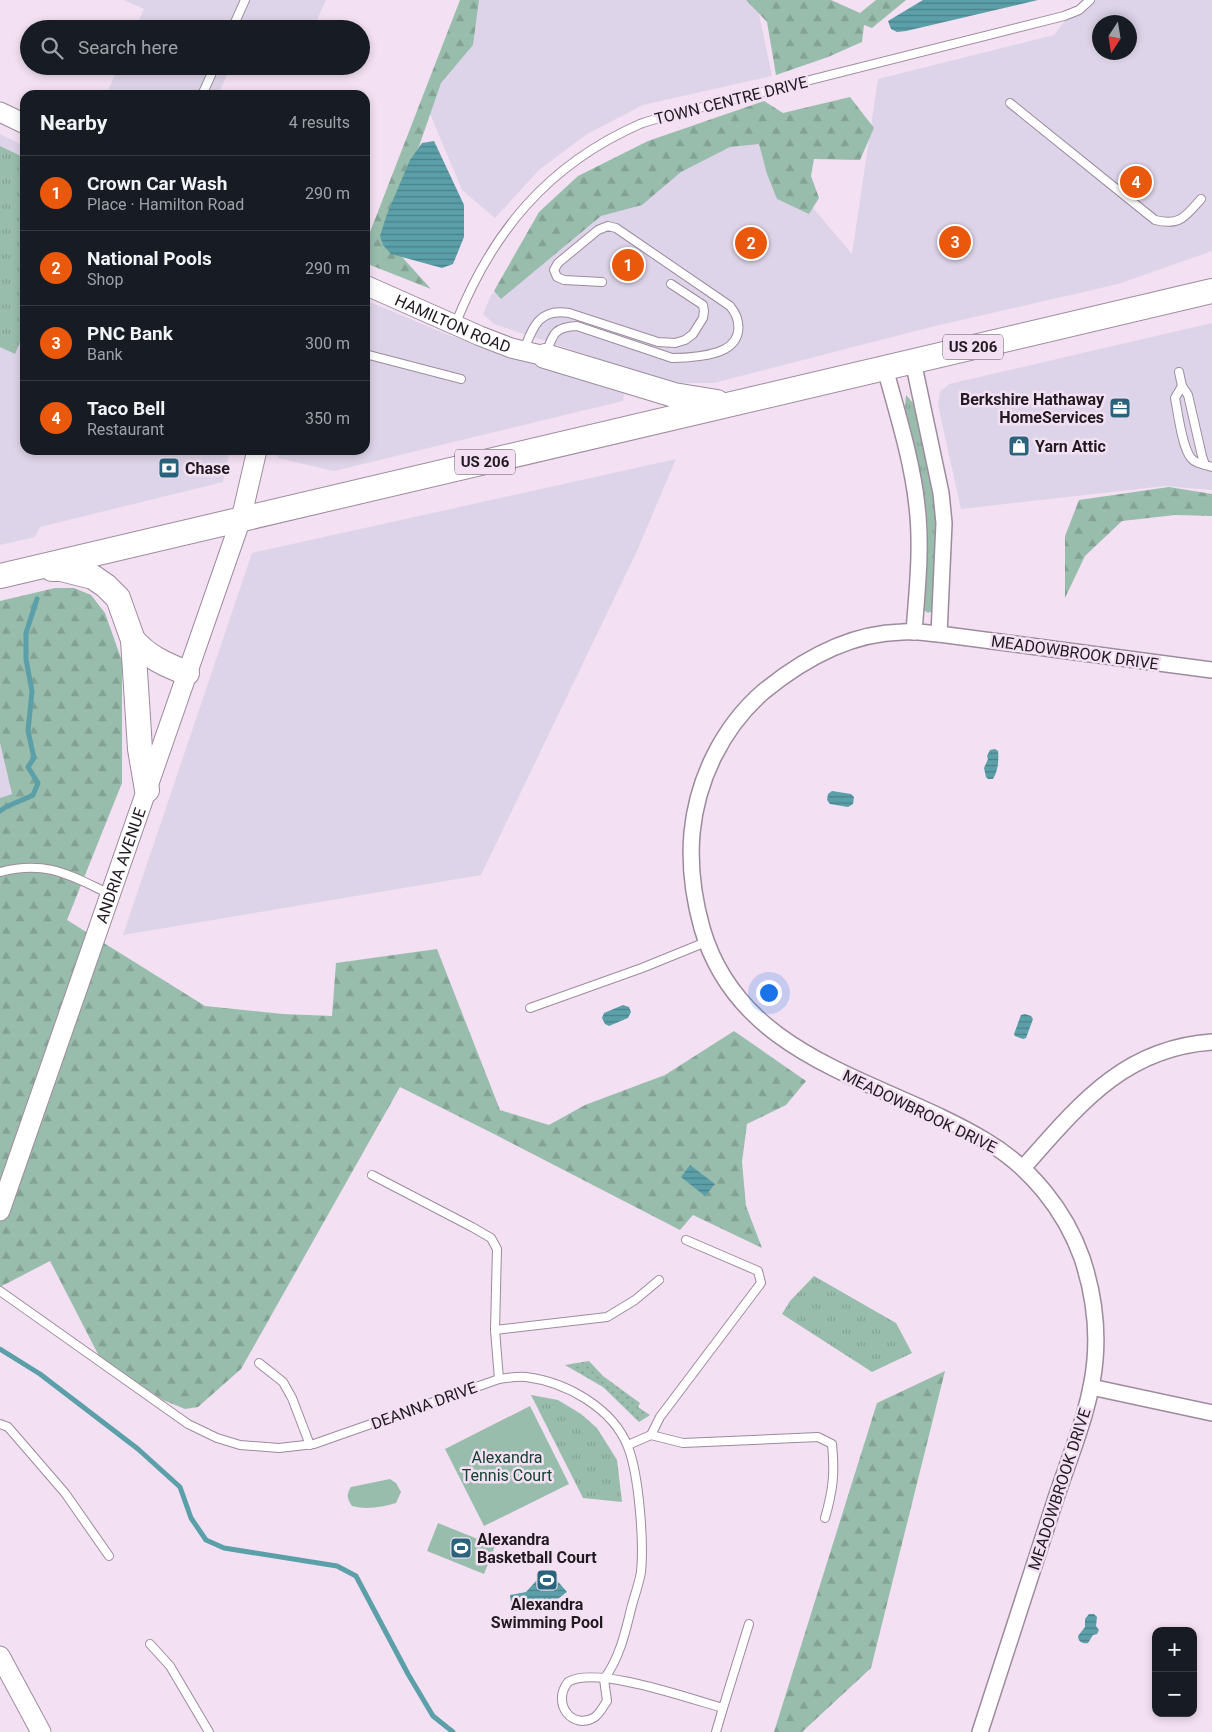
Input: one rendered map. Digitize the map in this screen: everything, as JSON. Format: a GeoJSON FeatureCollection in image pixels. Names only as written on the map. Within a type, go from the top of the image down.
{"type":"FeatureCollection","features":[{"type":"Feature","properties":{"kind":"main road","name":"US 206"},"geometry":{"type":"LineString","coordinates":[[0,576],[1212,291]]}},
{"type":"Feature","properties":{"kind":"main road"},"geometry":{"type":"LineString","coordinates":[[534,353],[674,395],[728,404]]}},
{"type":"Feature","properties":{"kind":"main road"},"geometry":{"type":"LineString","coordinates":[[30,569],[61,569],[93,577],[118,598],[133,640],[140,748],[147,790]]}},
{"type":"Feature","properties":{"kind":"main road"},"geometry":{"type":"LineString","coordinates":[[133,640],[142,650],[166,666],[187,673]]}},
{"type":"Feature","properties":{"kind":"street"},"geometry":{"type":"LineString","coordinates":[[0,112],[20,122]]}},
{"type":"Feature","properties":{"kind":"street","name":"HAMILTON ROAD"},"geometry":{"type":"LineString","coordinates":[[370,287],[480,336],[534,353]]}},
{"type":"Feature","properties":{"kind":"street"},"geometry":{"type":"LineString","coordinates":[[913,361],[941,493],[944,523],[939,634]]}},
{"type":"Feature","properties":{"kind":"street"},"geometry":{"type":"LineString","coordinates":[[885,368],[910,467],[917,506],[918,559],[914,632]]}},
{"type":"Feature","properties":{"kind":"street"},"geometry":{"type":"LineString","coordinates":[[241,519],[256,455]]}},
{"type":"Feature","properties":{"kind":"street","name":"ANDRIA AVENUE"},"geometry":{"type":"LineString","coordinates":[[0,1211],[241,519]]}},
{"type":"Feature","properties":{"kind":"street","name":"MEADOWBROOK DRIVE"},"geometry":{"type":"LineString","coordinates":[[980,1732],[1072,1449],[1090,1387],[1095,1362],[1096,1337],[1095,1311],[1090,1284],[1070,1230],[1056,1207],[1023,1168],[986,1140],[795,1048],[773,1033],[736,994],[706,942],[695,904],[691,879],[690,852],[697,802],[712,760],[724,737],[741,714],[759,696],[806,661],[832,648],[879,634],[914,632],[939,634],[1212,670]]}},
{"type":"Feature","properties":{"kind":"street"},"geometry":{"type":"LineString","coordinates":[[1023,1168],[1103,1084],[1122,1070],[1146,1057],[1171,1048],[1212,1042]]}},
{"type":"Feature","properties":{"kind":"street"},"geometry":{"type":"LineString","coordinates":[[1090,1387],[1212,1413]]}},
{"type":"Feature","properties":{"kind":"street"},"geometry":{"type":"LineString","coordinates":[[3,1667],[41,1732]]}},
{"type":"Feature","properties":{"kind":"lane"},"geometry":{"type":"LineString","coordinates":[[236,20],[245,0]]}},
{"type":"Feature","properties":{"kind":"lane","name":"TOWN CENTRE DRIVE"},"geometry":{"type":"LineString","coordinates":[[456,325],[481,269],[502,234],[525,205],[566,167],[604,142],[642,124],[691,110],[1064,16],[1079,10],[1090,0]]}},
{"type":"Feature","properties":{"kind":"lane"},"geometry":{"type":"LineString","coordinates":[[204,90],[211,75]]}},
{"type":"Feature","properties":{"kind":"lane"},"geometry":{"type":"LineString","coordinates":[[1010,102],[1155,220],[1172,223],[1181,220],[1201,199]]}},
{"type":"Feature","properties":{"kind":"lane"},"geometry":{"type":"LineString","coordinates":[[534,353],[564,326],[577,326],[672,358],[686,358],[725,348],[736,336],[739,328],[736,313],[730,306],[616,228],[608,226],[598,230],[558,263],[554,270],[557,277],[564,280],[602,282]]}},
{"type":"Feature","properties":{"kind":"lane"},"geometry":{"type":"LineString","coordinates":[[534,353],[532,329],[551,312],[569,313],[658,342],[675,343],[685,340],[693,334],[703,318],[704,311],[702,305],[671,284]]}},
{"type":"Feature","properties":{"kind":"lane"},"geometry":{"type":"LineString","coordinates":[[370,355],[461,380]]}},
{"type":"Feature","properties":{"kind":"lane"},"geometry":{"type":"LineString","coordinates":[[1179,372],[1182,386],[1188,395],[1209,466]]}},
{"type":"Feature","properties":{"kind":"lane"},"geometry":{"type":"LineString","coordinates":[[1182,386],[1175,398],[1186,450],[1192,459],[1209,466]]}},
{"type":"Feature","properties":{"kind":"lane"},"geometry":{"type":"LineString","coordinates":[[0,872],[32,867],[47,868],[64,872],[110,894]]}},
{"type":"Feature","properties":{"kind":"lane"},"geometry":{"type":"LineString","coordinates":[[530,1008],[642,968],[706,942]]}},
{"type":"Feature","properties":{"kind":"lane"},"geometry":{"type":"LineString","coordinates":[[372,1175],[491,1238],[497,1250],[495,1330],[499,1379]]}},
{"type":"Feature","properties":{"kind":"lane"},"geometry":{"type":"LineString","coordinates":[[651,1436],[660,1417],[761,1283],[758,1271],[686,1240]]}},
{"type":"Feature","properties":{"kind":"lane"},"geometry":{"type":"LineString","coordinates":[[495,1330],[607,1317],[635,1300],[659,1280]]}},
{"type":"Feature","properties":{"kind":"lane","name":"DEANNA DRIVE"},"geometry":{"type":"LineString","coordinates":[[0,1291],[188,1424],[217,1438],[240,1444],[279,1448],[310,1445],[499,1379],[524,1377],[556,1383],[586,1399],[606,1415],[628,1445],[638,1494],[641,1536],[640,1573],[626,1630],[614,1666],[604,1679]]}},
{"type":"Feature","properties":{"kind":"lane"},"geometry":{"type":"LineString","coordinates":[[259,1363],[283,1382],[292,1398],[310,1445]]}},
{"type":"Feature","properties":{"kind":"lane"},"geometry":{"type":"LineString","coordinates":[[0,1424],[8,1427],[65,1493],[109,1556]]}},
{"type":"Feature","properties":{"kind":"lane"},"geometry":{"type":"LineString","coordinates":[[628,1445],[651,1436],[684,1443],[818,1437],[832,1444],[834,1461],[833,1492],[825,1518]]}},
{"type":"Feature","properties":{"kind":"lane"},"geometry":{"type":"LineString","coordinates":[[716,1732],[749,1624]]}},
{"type":"Feature","properties":{"kind":"lane"},"geometry":{"type":"LineString","coordinates":[[150,1644],[170,1666],[209,1732]]}},
{"type":"Feature","properties":{"kind":"lane"},"geometry":{"type":"LineString","coordinates":[[604,1679],[607,1701],[600,1712],[589,1720],[575,1719],[564,1710],[561,1695],[568,1682],[582,1677],[625,1680],[723,1708]]}},
{"type":"Feature","properties":{"kind":"shaded area"},"geometry":{"type":"Polygon","coordinates":[[[124,0],[326,0],[317,20],[139,20],[144,9],[124,0]]]}},
{"type":"Feature","properties":{"kind":"shaded area"},"geometry":{"type":"Polygon","coordinates":[[[474,0],[756,0],[772,76],[643,105],[587,134],[539,170],[495,218],[462,190],[428,109],[474,0]]]}},
{"type":"Feature","properties":{"kind":"shaded area"},"geometry":{"type":"Polygon","coordinates":[[[1081,0],[1212,0],[1212,251],[1118,284],[935,326],[714,383],[682,383],[654,377],[494,324],[483,314],[491,295],[612,201],[742,124],[852,254],[878,79],[1054,35],[1081,0]]]}},
{"type":"Feature","properties":{"kind":"shaded area"},"geometry":{"type":"Polygon","coordinates":[[[115,75],[227,75],[220,90],[108,90],[115,75]]]}},
{"type":"Feature","properties":{"kind":"shaded area"},"geometry":{"type":"Polygon","coordinates":[[[0,134],[20,144],[20,455],[229,455],[223,482],[40,527],[35,537],[0,545],[0,134]]]}},
{"type":"Feature","properties":{"kind":"shaded area"},"geometry":{"type":"Polygon","coordinates":[[[370,303],[451,336],[624,394],[623,401],[334,471],[278,458],[279,455],[370,455],[370,303]]]}},
{"type":"Feature","properties":{"kind":"shaded area"},"geometry":{"type":"Polygon","coordinates":[[[1212,323],[1212,490],[1165,486],[961,509],[938,405],[940,392],[949,384],[1212,323]]]}},
{"type":"Feature","properties":{"kind":"shaded area"},"geometry":{"type":"Polygon","coordinates":[[[676,459],[637,551],[481,875],[123,935],[252,553],[676,459]]]}},
{"type":"Feature","properties":{"kind":"shaded area"},"geometry":{"type":"Polygon","coordinates":[[[0,743],[12,794],[0,798],[0,743]]]}},
{"type":"Feature","properties":{"kind":"green space"},"geometry":{"type":"Polygon","coordinates":[[[460,0],[479,0],[473,45],[441,83],[385,238],[431,289],[370,265],[370,232],[460,0]]]}},
{"type":"Feature","properties":{"kind":"green space"},"geometry":{"type":"Polygon","coordinates":[[[746,0],[831,0],[860,13],[876,0],[906,0],[872,28],[864,25],[862,42],[828,57],[776,75],[767,22],[746,0]]]}},
{"type":"Feature","properties":{"kind":"green space"},"geometry":{"type":"Polygon","coordinates":[[[850,97],[874,128],[860,160],[814,159],[811,176],[819,198],[809,214],[777,199],[767,174],[759,144],[730,147],[681,172],[642,205],[601,216],[501,299],[494,291],[539,212],[578,176],[648,141],[764,101],[783,113],[850,97]]]}},
{"type":"Feature","properties":{"kind":"green space"},"geometry":{"type":"Polygon","coordinates":[[[0,146],[20,156],[20,342],[15,354],[0,347],[0,146]]]}},
{"type":"Feature","properties":{"kind":"green space"},"geometry":{"type":"Polygon","coordinates":[[[906,395],[913,403],[926,456],[935,509],[936,535],[933,607],[932,611],[928,613],[924,610],[927,552],[926,503],[905,407],[906,395]]]}},
{"type":"Feature","properties":{"kind":"green space"},"geometry":{"type":"Polygon","coordinates":[[[1169,487],[1212,494],[1212,516],[1175,515],[1122,521],[1085,556],[1065,598],[1065,536],[1079,500],[1169,487]]]}},
{"type":"Feature","properties":{"kind":"green space"},"geometry":{"type":"Polygon","coordinates":[[[55,588],[74,588],[91,595],[105,613],[122,661],[122,783],[67,920],[205,1006],[283,1014],[332,1016],[336,963],[437,949],[500,1110],[549,1125],[585,1105],[665,1075],[734,1031],[806,1081],[786,1105],[747,1124],[742,1162],[746,1206],[762,1248],[693,1215],[680,1230],[400,1087],[241,1369],[198,1407],[185,1409],[163,1400],[100,1358],[50,1261],[0,1287],[0,798],[12,794],[0,743],[0,601],[55,588]]]}},
{"type":"Feature","properties":{"kind":"green space"},"geometry":{"type":"Polygon","coordinates":[[[814,1276],[896,1323],[912,1353],[872,1372],[782,1314],[790,1301],[814,1276]]]}},
{"type":"Feature","properties":{"kind":"green space"},"geometry":{"type":"Polygon","coordinates":[[[589,1361],[603,1376],[640,1403],[638,1407],[650,1415],[639,1422],[603,1387],[565,1365],[589,1361]]]}},
{"type":"Feature","properties":{"kind":"green space"},"geometry":{"type":"Polygon","coordinates":[[[945,1371],[871,1668],[802,1732],[774,1732],[877,1403],[945,1371]]]}},
{"type":"Feature","properties":{"kind":"green space"},"geometry":{"type":"Polygon","coordinates":[[[531,1395],[558,1400],[581,1414],[597,1428],[617,1460],[622,1502],[583,1498],[531,1395]]]}},
{"type":"Feature","properties":{"kind":"green space","name":"Alexandra Tennis Court"},"geometry":{"type":"Polygon","coordinates":[[[530,1406],[569,1484],[484,1526],[445,1449],[530,1406]]]}},
{"type":"Feature","properties":{"kind":"green space"},"geometry":{"type":"Polygon","coordinates":[[[390,1479],[396,1483],[401,1492],[396,1503],[369,1508],[352,1506],[350,1503],[348,1494],[351,1487],[390,1479]]]}},
{"type":"Feature","properties":{"kind":"green space","name":"Alexandra Basketball Court"},"geometry":{"type":"Polygon","coordinates":[[[438,1523],[495,1546],[484,1574],[427,1551],[438,1523]]]}},
{"type":"Feature","properties":{"kind":"water"},"geometry":{"type":"Polygon","coordinates":[[[923,0],[1038,0],[906,31],[897,32],[891,29],[888,21],[923,0]]]}},
{"type":"Feature","properties":{"kind":"water"},"geometry":{"type":"Polygon","coordinates":[[[434,141],[464,205],[464,237],[453,264],[442,268],[391,254],[383,245],[380,236],[387,214],[410,160],[422,143],[434,141]]]}},
{"type":"Feature","properties":{"kind":"water"},"geometry":{"type":"Polygon","coordinates":[[[995,749],[998,751],[997,769],[993,779],[988,779],[984,768],[990,750],[995,749]]]}},
{"type":"Feature","properties":{"kind":"water"},"geometry":{"type":"Polygon","coordinates":[[[832,791],[851,794],[854,797],[853,804],[848,807],[830,804],[827,800],[828,794],[832,791]]]}},
{"type":"Feature","properties":{"kind":"water"},"geometry":{"type":"Polygon","coordinates":[[[623,1005],[629,1007],[631,1012],[628,1018],[609,1026],[605,1024],[602,1018],[604,1013],[623,1005]]]}},
{"type":"Feature","properties":{"kind":"water"},"geometry":{"type":"Polygon","coordinates":[[[1025,1014],[1033,1019],[1026,1038],[1023,1039],[1014,1034],[1021,1015],[1025,1014]]]}},
{"type":"Feature","properties":{"kind":"water"},"geometry":{"type":"Polygon","coordinates":[[[690,1165],[715,1184],[705,1196],[681,1177],[690,1165]]]}},
{"type":"Feature","properties":{"kind":"water","name":"Alexandra Swimming Pool"},"geometry":{"type":"Polygon","coordinates":[[[547,1569],[567,1592],[543,1610],[512,1611],[510,1595],[526,1592],[547,1569]]]}},
{"type":"Feature","properties":{"kind":"water"},"geometry":{"type":"Polygon","coordinates":[[[1089,1614],[1094,1614],[1097,1617],[1096,1626],[1099,1630],[1088,1643],[1084,1643],[1080,1641],[1078,1636],[1085,1627],[1085,1619],[1089,1614]]]}},
{"type":"Feature","properties":{"kind":"waterway"},"geometry":{"type":"LineString","coordinates":[[0,811],[33,795],[38,783],[28,767],[34,758],[28,731],[32,691],[26,659],[26,633],[37,599]]}},
{"type":"Feature","properties":{"kind":"waterway"},"geometry":{"type":"LineString","coordinates":[[0,1349],[40,1374],[138,1449],[180,1487],[191,1518],[206,1540],[224,1548],[337,1566],[356,1576],[408,1674],[433,1716],[453,1732]]}},
{"type":"Feature","properties":{"kind":"place","name":"Taco Bell"},"geometry":{"type":"Point","coordinates":[1136,182]}},
{"type":"Feature","properties":{"kind":"place","name":"PNC Bank"},"geometry":{"type":"Point","coordinates":[955,242]}},
{"type":"Feature","properties":{"kind":"place","name":"National Pools"},"geometry":{"type":"Point","coordinates":[751,243]}},
{"type":"Feature","properties":{"kind":"place","name":"Crown Car Wash"},"geometry":{"type":"Point","coordinates":[628,265]}},
{"type":"Feature","properties":{"kind":"place","name":"Berkshire Hathaway HomeServices"},"geometry":{"type":"Point","coordinates":[1120,408]}},
{"type":"Feature","properties":{"kind":"place","name":"Yarn Attic"},"geometry":{"type":"Point","coordinates":[1019,446]}},
{"type":"Feature","properties":{"kind":"place","name":"Chase"},"geometry":{"type":"Point","coordinates":[169,468]}},
{"type":"Feature","properties":{"kind":"place","name":"Alexandra Basketball Court"},"geometry":{"type":"Point","coordinates":[461,1548]}},
{"type":"Feature","properties":{"kind":"place","name":"Alexandra Swimming Pool"},"geometry":{"type":"Point","coordinates":[547,1580]}}]}
